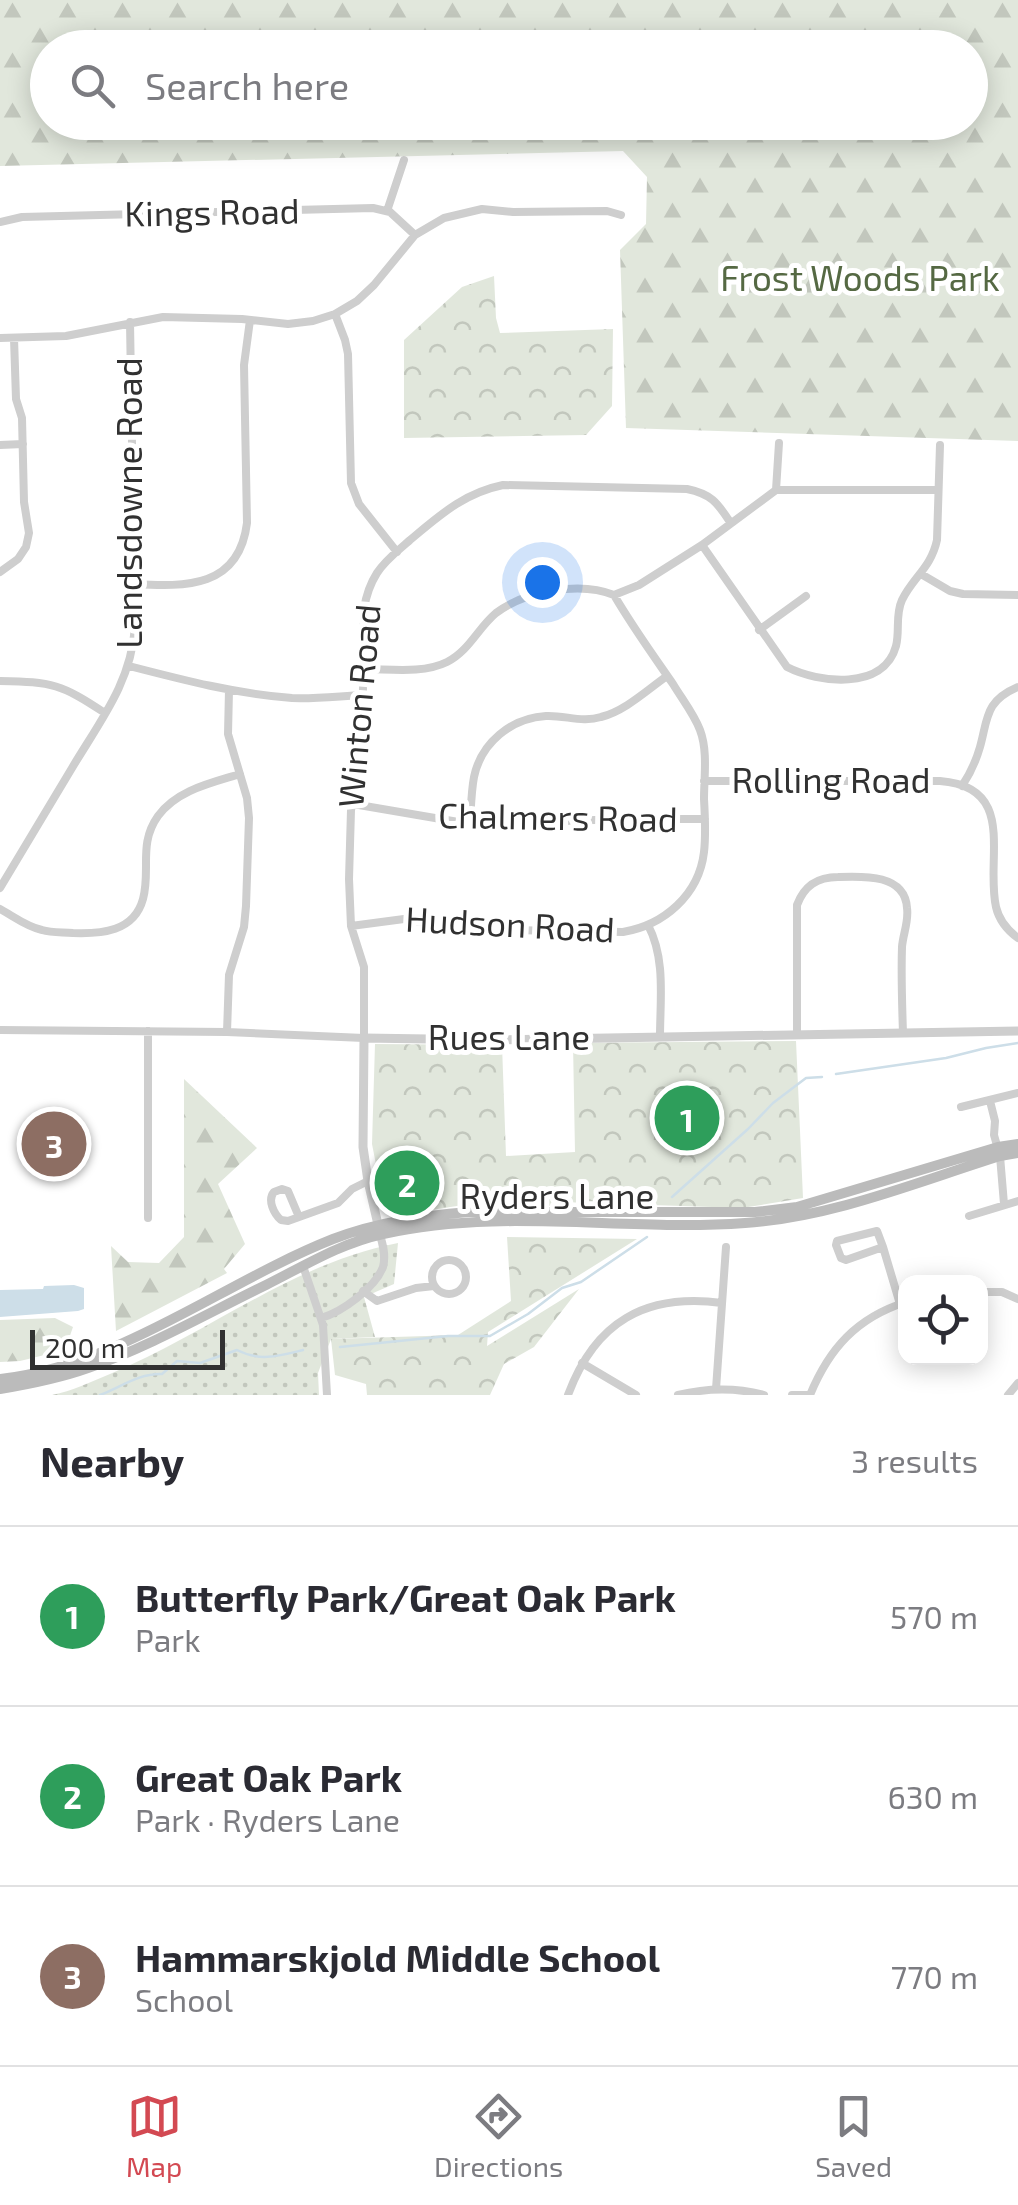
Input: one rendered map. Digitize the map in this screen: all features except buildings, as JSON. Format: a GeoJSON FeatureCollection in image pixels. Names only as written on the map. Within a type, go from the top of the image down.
{"type":"FeatureCollection","features":[{"type":"Feature","properties":{"kind":"main road","name":"Ryders Lane"},"geometry":{"type":"LineString","coordinates":[[0,1379],[29,1376],[121,1344],[335,1238],[436,1224],[697,1224],[788,1219],[830,1209],[1018,1144]]}},
{"type":"Feature","properties":{"kind":"main road","name":"Ryders Lane"},"geometry":{"type":"LineString","coordinates":[[999,1152],[1018,1153]]}},
{"type":"Feature","properties":{"kind":"main road","name":"Ryders Lane"},"geometry":{"type":"LineString","coordinates":[[0,1390],[88,1369],[379,1230]]}},
{"type":"Feature","properties":{"kind":"street"},"geometry":{"type":"LineString","coordinates":[[404,160],[387,211],[414,235]]}},
{"type":"Feature","properties":{"kind":"street","name":"Kings Road"},"geometry":{"type":"LineString","coordinates":[[0,222],[22,218],[373,208],[387,211]]}},
{"type":"Feature","properties":{"kind":"street"},"geometry":{"type":"LineString","coordinates":[[0,338],[66,336],[164,317],[300,323],[335,314],[366,294],[414,235],[444,218],[482,209],[607,211],[622,216]]}},
{"type":"Feature","properties":{"kind":"street"},"geometry":{"type":"LineString","coordinates":[[335,314],[348,354],[351,483],[359,504],[397,552]]}},
{"type":"Feature","properties":{"kind":"street"},"geometry":{"type":"LineString","coordinates":[[134,584],[176,586],[205,581],[228,566],[243,543],[247,522],[244,365],[250,320]]}},
{"type":"Feature","properties":{"kind":"street","name":"Landsdowne Road"},"geometry":{"type":"LineString","coordinates":[[0,888],[129,666],[135,626],[130,322]]}},
{"type":"Feature","properties":{"kind":"street"},"geometry":{"type":"LineString","coordinates":[[0,572],[18,560],[29,538],[14,338]]}},
{"type":"Feature","properties":{"kind":"street"},"geometry":{"type":"LineString","coordinates":[[776,490],[779,443]]}},
{"type":"Feature","properties":{"kind":"street"},"geometry":{"type":"LineString","coordinates":[[0,444],[23,444]]}},
{"type":"Feature","properties":{"kind":"street"},"geometry":{"type":"LineString","coordinates":[[702,545],[787,667],[821,678],[867,676],[882,668],[893,654],[900,603],[934,554],[940,445]]}},
{"type":"Feature","properties":{"kind":"street","name":"Winton Road"},"geometry":{"type":"LineString","coordinates":[[379,1230],[363,1147],[364,967],[352,926],[349,880],[353,804],[362,764],[364,609],[368,592],[379,570],[445,510],[466,496],[490,488],[516,484],[687,489],[704,492],[730,522]]}},
{"type":"Feature","properties":{"kind":"street"},"geometry":{"type":"LineString","coordinates":[[364,669],[423,669],[444,664],[466,647],[496,613],[525,597],[564,590],[605,591],[614,595],[639,585],[702,545],[776,490],[938,490]]}},
{"type":"Feature","properties":{"kind":"street"},"geometry":{"type":"LineString","coordinates":[[921,574],[963,594],[1018,595]]}},
{"type":"Feature","properties":{"kind":"street","name":"Hudson Road"},"geometry":{"type":"LineString","coordinates":[[352,926],[404,919],[458,929],[614,933],[648,926],[675,908],[693,885],[703,858],[704,756],[700,732],[690,710],[614,595]]}},
{"type":"Feature","properties":{"kind":"street"},"geometry":{"type":"LineString","coordinates":[[760,630],[806,596]]}},
{"type":"Feature","properties":{"kind":"street"},"geometry":{"type":"LineString","coordinates":[[129,666],[229,690],[297,698],[363,694]]}},
{"type":"Feature","properties":{"kind":"street"},"geometry":{"type":"LineString","coordinates":[[470,824],[476,771],[486,750],[503,732],[540,717],[585,720],[606,716],[667,676]]}},
{"type":"Feature","properties":{"kind":"street"},"geometry":{"type":"LineString","coordinates":[[0,680],[58,685],[105,713]]}},
{"type":"Feature","properties":{"kind":"street"},"geometry":{"type":"LineString","coordinates":[[962,786],[976,762],[989,710],[1003,695],[1018,687]]}},
{"type":"Feature","properties":{"kind":"street"},"geometry":{"type":"LineString","coordinates":[[227,1032],[229,975],[244,927],[249,818],[228,734],[229,690]]}},
{"type":"Feature","properties":{"kind":"street"},"geometry":{"type":"LineString","coordinates":[[0,909],[38,930],[50,932],[93,933],[120,927],[132,919],[143,900],[146,850],[156,818],[182,795],[240,774]]}},
{"type":"Feature","properties":{"kind":"street","name":"Rolling Road"},"geometry":{"type":"LineString","coordinates":[[704,781],[940,781],[962,786],[981,799],[993,819],[996,905],[1004,925],[1018,938]]}},
{"type":"Feature","properties":{"kind":"street","name":"Chalmers Road"},"geometry":{"type":"LineString","coordinates":[[353,804],[470,824],[704,820]]}},
{"type":"Feature","properties":{"kind":"street"},"geometry":{"type":"LineString","coordinates":[[797,1034],[797,905],[812,883],[832,877],[883,879],[898,888],[906,899],[903,1033]]}},
{"type":"Feature","properties":{"kind":"street"},"geometry":{"type":"LineString","coordinates":[[648,926],[660,958],[660,1037]]}},
{"type":"Feature","properties":{"kind":"street","name":"Rues Lane"},"geometry":{"type":"LineString","coordinates":[[0,1030],[494,1040],[1018,1031]]}},
{"type":"Feature","properties":{"kind":"street"},"geometry":{"type":"LineString","coordinates":[[148,1031],[148,1218]]}},
{"type":"Feature","properties":{"kind":"street"},"geometry":{"type":"LineString","coordinates":[[961,1107],[1018,1093]]}},
{"type":"Feature","properties":{"kind":"street"},"geometry":{"type":"LineString","coordinates":[[990,1101],[1004,1204]]}},
{"type":"Feature","properties":{"kind":"street"},"geometry":{"type":"LineString","coordinates":[[299,1217],[288,1191],[282,1189],[271,1195],[278,1218],[288,1221],[338,1203],[352,1189],[368,1182]]}},
{"type":"Feature","properties":{"kind":"street"},"geometry":{"type":"LineString","coordinates":[[969,1216],[1018,1201]]}},
{"type":"Feature","properties":{"kind":"street"},"geometry":{"type":"LineString","coordinates":[[321,1318],[343,1310],[380,1272],[384,1252],[379,1230]]}},
{"type":"Feature","properties":{"kind":"street"},"geometry":{"type":"LineString","coordinates":[[882,1247],[844,1260],[836,1243],[878,1232],[898,1290]]}},
{"type":"Feature","properties":{"kind":"street"},"geometry":{"type":"LineString","coordinates":[[716,1389],[726,1247]]}},
{"type":"Feature","properties":{"kind":"street"},"geometry":{"type":"LineString","coordinates":[[363,1291],[377,1301],[416,1288],[434,1286],[447,1294],[458,1292],[467,1278],[464,1267],[449,1259],[438,1263],[432,1273],[434,1286]]}},
{"type":"Feature","properties":{"kind":"street"},"geometry":{"type":"LineString","coordinates":[[303,1266],[321,1318],[328,1395]]}},
{"type":"Feature","properties":{"kind":"street"},"geometry":{"type":"LineString","coordinates":[[988,1292],[1002,1292],[1018,1299]]}},
{"type":"Feature","properties":{"kind":"street"},"geometry":{"type":"LineString","coordinates":[[568,1395],[582,1364],[606,1331],[645,1309],[688,1300],[722,1302]]}},
{"type":"Feature","properties":{"kind":"street"},"geometry":{"type":"LineString","coordinates":[[792,1395],[809,1395],[824,1363],[844,1339],[868,1319],[898,1305]]}},
{"type":"Feature","properties":{"kind":"street"},"geometry":{"type":"LineString","coordinates":[[582,1364],[636,1395]]}},
{"type":"Feature","properties":{"kind":"street"},"geometry":{"type":"LineString","coordinates":[[1008,1395],[1018,1383]]}},
{"type":"Feature","properties":{"kind":"street"},"geometry":{"type":"LineString","coordinates":[[678,1395],[716,1389],[764,1395]]}},
{"type":"Feature","properties":{"kind":"green space","name":"Frost Woods Park"},"geometry":{"type":"Polygon","coordinates":[[[0,0],[1018,0],[1018,441],[626,428],[620,250],[646,224],[647,177],[623,151],[0,166],[0,0]]]}},
{"type":"Feature","properties":{"kind":"green space"},"geometry":{"type":"Polygon","coordinates":[[[494,276],[500,333],[613,329],[612,406],[586,435],[404,438],[404,340],[462,287],[494,276]]]}},
{"type":"Feature","properties":{"kind":"green space"},"geometry":{"type":"Polygon","coordinates":[[[796,1041],[803,1198],[742,1208],[561,1202],[556,1206],[477,1204],[414,1212],[385,1211],[372,1144],[375,1044],[502,1045],[506,1156],[575,1152],[573,1043],[796,1041]]]}},
{"type":"Feature","properties":{"kind":"green space"},"geometry":{"type":"Polygon","coordinates":[[[184,1079],[257,1148],[218,1184],[245,1244],[224,1269],[227,1273],[116,1331],[111,1246],[128,1262],[159,1263],[184,1237],[184,1079]]]}},
{"type":"Feature","properties":{"kind":"green space"},"geometry":{"type":"Polygon","coordinates":[[[507,1237],[637,1239],[488,1332],[487,1346],[579,1289],[534,1347],[504,1364],[490,1395],[367,1395],[366,1384],[335,1375],[331,1339],[458,1335],[511,1301],[507,1237]]]}},
{"type":"Feature","properties":{"kind":"green space"},"geometry":{"type":"Polygon","coordinates":[[[398,1243],[394,1284],[364,1297],[375,1337],[331,1339],[318,1373],[319,1395],[52,1395],[146,1358],[322,1266],[398,1243]]]}},
{"type":"Feature","properties":{"kind":"green space"},"geometry":{"type":"Polygon","coordinates":[[[55,1318],[73,1327],[65,1350],[0,1362],[0,1320],[55,1318]]]}},
{"type":"Feature","properties":{"kind":"shaded area"},"geometry":{"type":"Polygon","coordinates":[[[74,1285],[84,1288],[84,1309],[0,1317],[0,1290],[74,1285]]]}},
{"type":"Feature","properties":{"kind":"waterway"},"geometry":{"type":"LineString","coordinates":[[836,1074],[1018,1043]]}},
{"type":"Feature","properties":{"kind":"waterway"},"geometry":{"type":"LineString","coordinates":[[672,1197],[773,1103],[806,1078],[822,1077]]}},
{"type":"Feature","properties":{"kind":"waterway"},"geometry":{"type":"LineString","coordinates":[[340,1347],[448,1336],[490,1336],[647,1237]]}},
{"type":"Feature","properties":{"kind":"waterway"},"geometry":{"type":"LineString","coordinates":[[100,1395],[138,1378],[162,1374],[177,1361],[200,1363],[237,1350],[262,1357],[303,1350]]}},
{"type":"Feature","properties":{"kind":"place","name":"Butterfly Park/Great Oak Park"},"geometry":{"type":"Point","coordinates":[687,1118]}},
{"type":"Feature","properties":{"kind":"place","name":"Hammarskjold Middle School"},"geometry":{"type":"Point","coordinates":[54,1144]}},
{"type":"Feature","properties":{"kind":"place","name":"Great Oak Park"},"geometry":{"type":"Point","coordinates":[407,1183]}}]}
